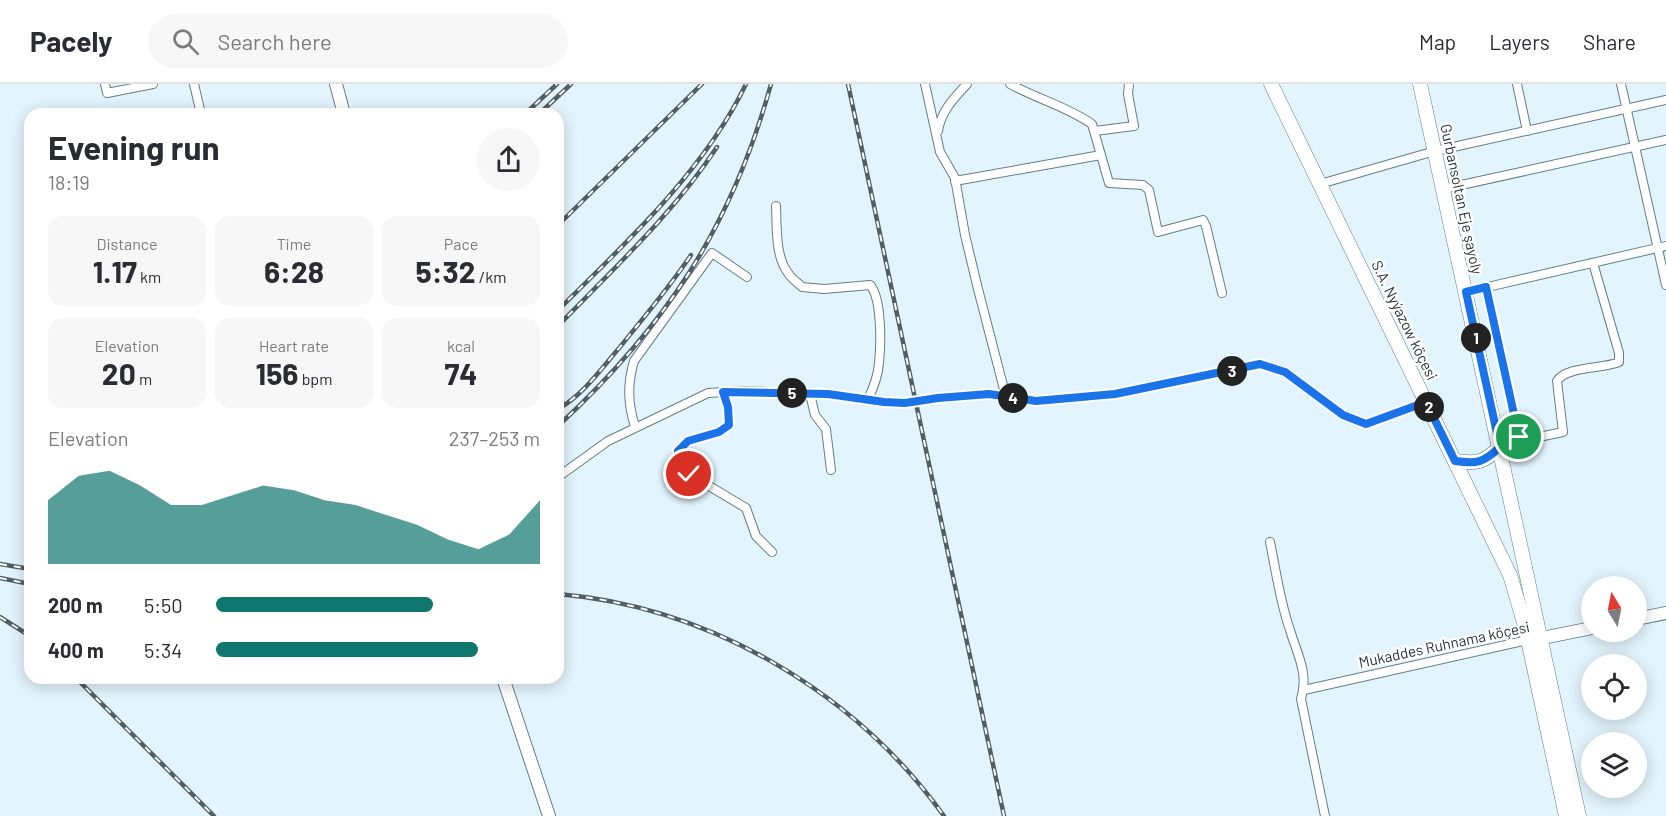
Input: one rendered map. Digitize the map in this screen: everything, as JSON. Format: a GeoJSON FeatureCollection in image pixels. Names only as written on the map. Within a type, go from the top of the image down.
{"type":"FeatureCollection","features":[{"type":"Feature","properties":{"kind":"main road","name":"S.A. Nyýazow köçesi"},"geometry":{"type":"LineString","coordinates":[[1272,84],[1510,575],[1535,639],[1579,816]]}},
{"type":"Feature","properties":{"kind":"main road","name":"Gurbansoltan Eje şayoly"},"geometry":{"type":"LineString","coordinates":[[1420,84],[1500,447],[1535,639]]}},
{"type":"Feature","properties":{"kind":"main road"},"geometry":{"type":"LineString","coordinates":[[1455,461],[1483,462],[1500,447]]}},
{"type":"Feature","properties":{"kind":"main road","name":"S.A. Nyýazow köçesi"},"geometry":{"type":"LineString","coordinates":[[1535,639],[1566,816]]}},
{"type":"Feature","properties":{"kind":"street"},"geometry":{"type":"LineString","coordinates":[[105,84],[107,93],[153,84]]}},
{"type":"Feature","properties":{"kind":"street"},"geometry":{"type":"LineString","coordinates":[[194,84],[200,108]]}},
{"type":"Feature","properties":{"kind":"street"},"geometry":{"type":"LineString","coordinates":[[336,84],[342,108]]}},
{"type":"Feature","properties":{"kind":"street"},"geometry":{"type":"LineString","coordinates":[[926,84],[940,152],[955,181],[978,289],[1006,397]]}},
{"type":"Feature","properties":{"kind":"street"},"geometry":{"type":"LineString","coordinates":[[937,137],[939,121],[951,101],[967,84]]}},
{"type":"Feature","properties":{"kind":"street"},"geometry":{"type":"LineString","coordinates":[[1010,84],[1029,94],[1068,108],[1092,124],[1109,183],[1143,185],[1149,190],[1158,232],[1203,220],[1222,293]]}},
{"type":"Feature","properties":{"kind":"street"},"geometry":{"type":"LineString","coordinates":[[1095,131],[1134,126],[1128,94],[1129,84]]}},
{"type":"Feature","properties":{"kind":"street"},"geometry":{"type":"LineString","coordinates":[[1517,84],[1527,131]]}},
{"type":"Feature","properties":{"kind":"street"},"geometry":{"type":"LineString","coordinates":[[1621,84],[1662,247],[1666,285]]}},
{"type":"Feature","properties":{"kind":"street"},"geometry":{"type":"LineString","coordinates":[[1320,184],[1435,151],[1666,100]]}},
{"type":"Feature","properties":{"kind":"street"},"geometry":{"type":"LineString","coordinates":[[1443,189],[1666,140]]}},
{"type":"Feature","properties":{"kind":"street"},"geometry":{"type":"LineString","coordinates":[[955,181],[1101,155]]}},
{"type":"Feature","properties":{"kind":"street"},"geometry":{"type":"LineString","coordinates":[[776,206],[782,260],[788,273],[802,288],[824,289],[870,285],[875,290],[878,308],[879,363],[868,399]]}},
{"type":"Feature","properties":{"kind":"street"},"geometry":{"type":"LineString","coordinates":[[1466,292],[1662,247]]}},
{"type":"Feature","properties":{"kind":"street"},"geometry":{"type":"LineString","coordinates":[[635,428],[628,393],[634,361],[712,253],[747,277]]}},
{"type":"Feature","properties":{"kind":"street"},"geometry":{"type":"LineString","coordinates":[[1486,287],[1519,437],[1524,440],[1555,435],[1563,432],[1557,381],[1560,377],[1568,373],[1619,362],[1619,354],[1593,263]]}},
{"type":"Feature","properties":{"kind":"street"},"geometry":{"type":"LineString","coordinates":[[564,473],[608,441],[708,393],[810,394],[905,403],[989,394],[1036,401],[1115,394],[1260,364],[1285,372],[1343,415],[1366,424],[1426,402]]}},
{"type":"Feature","properties":{"kind":"street"},"geometry":{"type":"LineString","coordinates":[[723,392],[728,407],[729,425],[719,432],[688,441],[678,451],[689,474],[746,508],[756,536],[772,552]]}},
{"type":"Feature","properties":{"kind":"street"},"geometry":{"type":"LineString","coordinates":[[810,394],[815,415],[826,429],[831,470]]}},
{"type":"Feature","properties":{"kind":"street"},"geometry":{"type":"LineString","coordinates":[[1270,542],[1289,630],[1300,655],[1304,690],[1301,699],[1325,816]]}},
{"type":"Feature","properties":{"kind":"street"},"geometry":{"type":"LineString","coordinates":[[1647,617],[1666,613]]}},
{"type":"Feature","properties":{"kind":"street","name":"Mukaddes Ruhnama köçesi"},"geometry":{"type":"LineString","coordinates":[[1304,690],[1581,630]]}},
{"type":"Feature","properties":{"kind":"street"},"geometry":{"type":"LineString","coordinates":[[505,684],[549,816]]}},
{"type":"Feature","properties":{"kind":"railway"},"geometry":{"type":"LineString","coordinates":[[531,108],[557,84]]}},
{"type":"Feature","properties":{"kind":"railway"},"geometry":{"type":"LineString","coordinates":[[545,108],[571,84]]}},
{"type":"Feature","properties":{"kind":"railway"},"geometry":{"type":"LineString","coordinates":[[564,219],[702,84]]}},
{"type":"Feature","properties":{"kind":"railway"},"geometry":{"type":"LineString","coordinates":[[564,304],[636,232],[686,176],[729,116],[746,84]]}},
{"type":"Feature","properties":{"kind":"railway"},"geometry":{"type":"LineString","coordinates":[[564,420],[631,350],[663,311],[690,271],[715,228],[736,183],[755,135],[771,84]]}},
{"type":"Feature","properties":{"kind":"railway"},"geometry":{"type":"LineString","coordinates":[[848,84],[1004,816]]}},
{"type":"Feature","properties":{"kind":"railway"},"geometry":{"type":"LineString","coordinates":[[564,320],[662,218],[700,172],[717,147]]}},
{"type":"Feature","properties":{"kind":"railway"},"geometry":{"type":"LineString","coordinates":[[564,405],[599,373],[691,255]]}},
{"type":"Feature","properties":{"kind":"railway"},"geometry":{"type":"LineString","coordinates":[[0,564],[24,568]]}},
{"type":"Feature","properties":{"kind":"railway"},"geometry":{"type":"LineString","coordinates":[[0,578],[24,583]]}},
{"type":"Feature","properties":{"kind":"railway"},"geometry":{"type":"LineString","coordinates":[[564,595],[615,602],[670,617],[723,637],[775,663],[823,695],[868,731],[908,771],[944,816]]}},
{"type":"Feature","properties":{"kind":"railway"},"geometry":{"type":"LineString","coordinates":[[0,617],[24,632]]}},
{"type":"Feature","properties":{"kind":"railway"},"geometry":{"type":"LineString","coordinates":[[82,684],[214,816]]}},
{"type":"Feature","properties":{"kind":"route"},"geometry":{"type":"LineString","coordinates":[[689,474],[678,451],[688,441],[719,432],[729,425],[728,407],[723,392],[828,394],[905,403],[989,394],[1036,401],[1115,394],[1260,364],[1285,372],[1343,415],[1366,424],[1426,402],[1455,461],[1483,462],[1500,447],[1466,292],[1486,287],[1519,437]]}}]}
